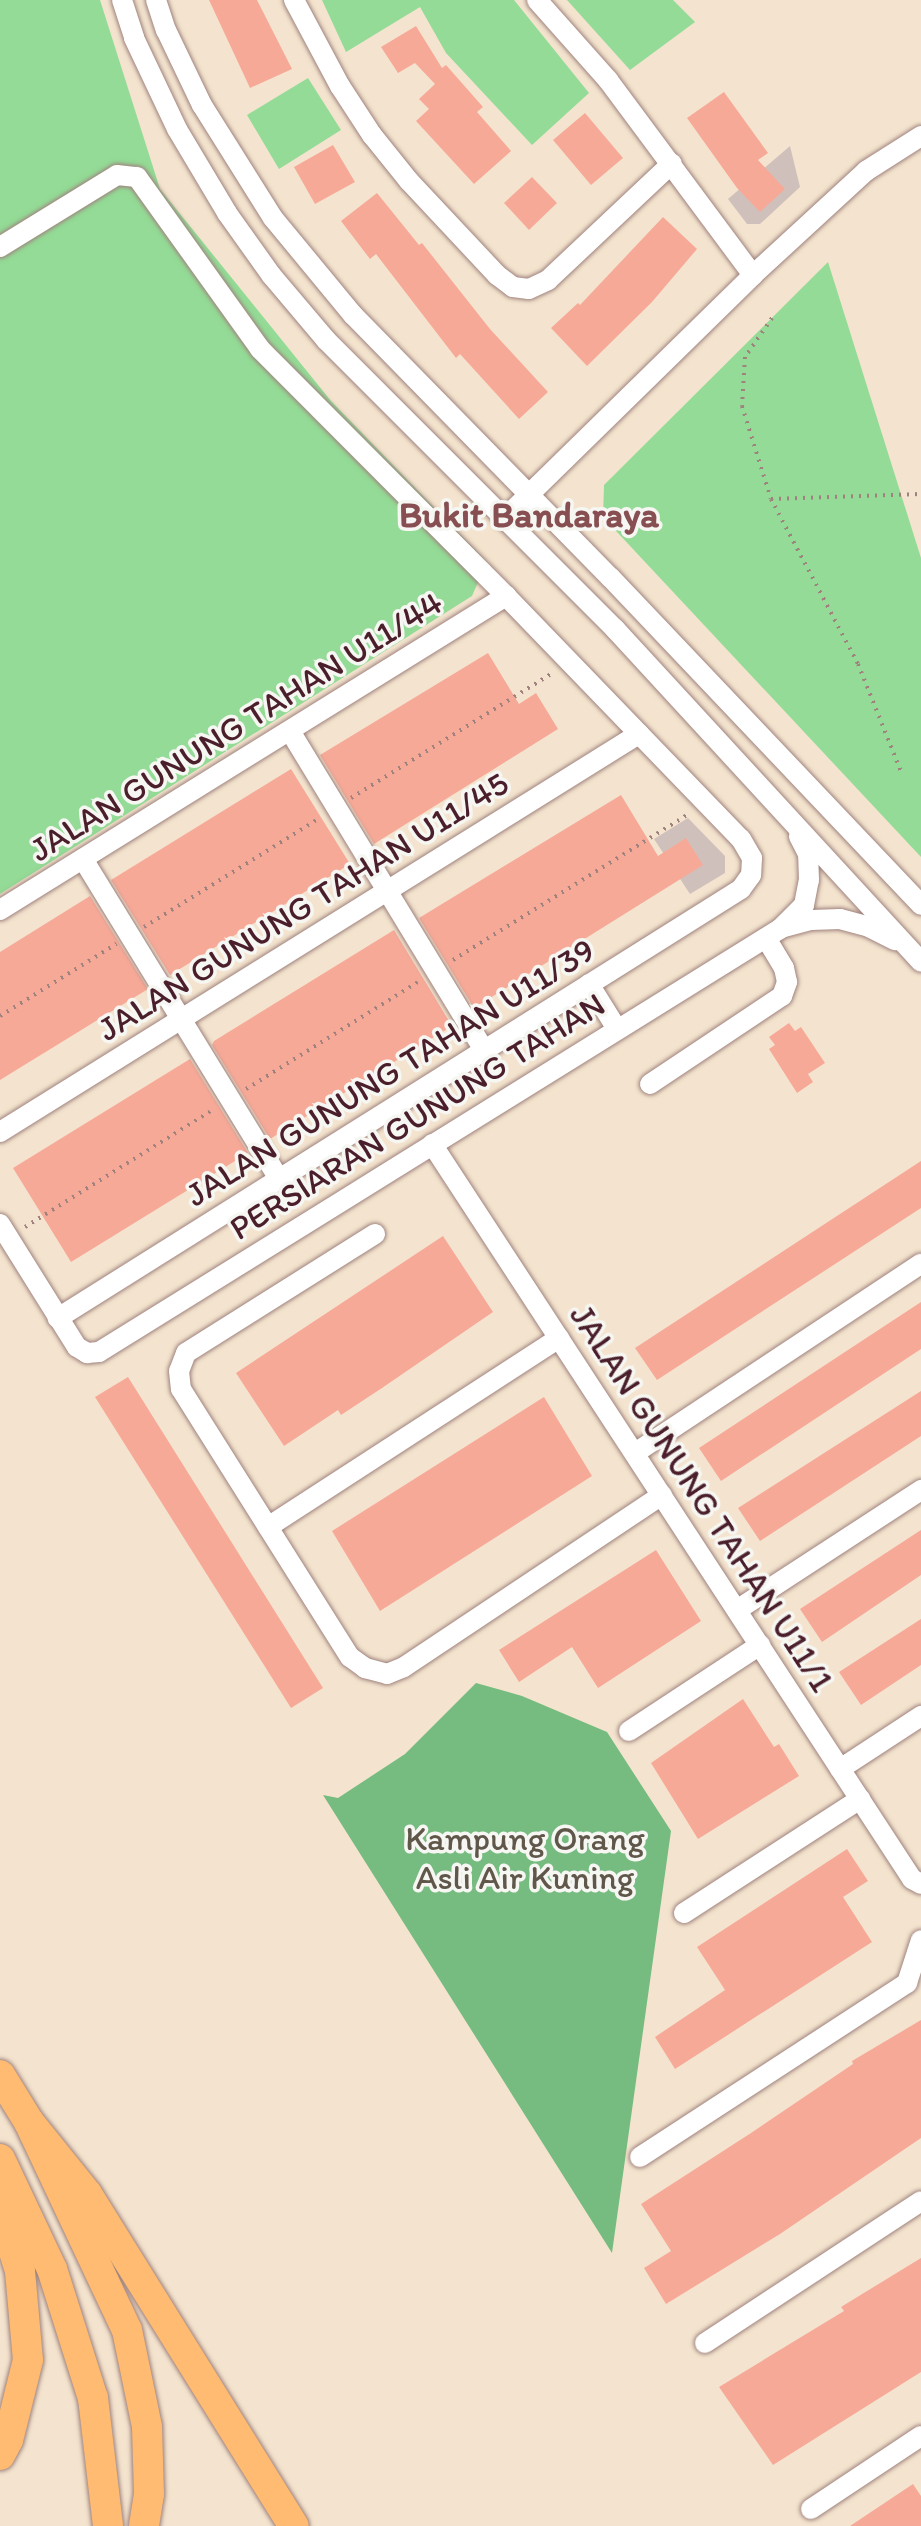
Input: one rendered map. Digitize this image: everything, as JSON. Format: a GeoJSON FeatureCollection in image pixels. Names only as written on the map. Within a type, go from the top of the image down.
{"type":"FeatureCollection","features":[{"type":"Feature","properties":{"kind":"highway"},"geometry":{"type":"LineString","coordinates":[[0,2075],[29,2122],[127,2330],[147,2427],[149,2494],[144,2526]]}},
{"type":"Feature","properties":{"kind":"highway"},"geometry":{"type":"LineString","coordinates":[[29,2122],[87,2194],[294,2526]]}},
{"type":"Feature","properties":{"kind":"highway"},"geometry":{"type":"LineString","coordinates":[[0,2159],[52,2269],[88,2384],[107,2517]]}},
{"type":"Feature","properties":{"kind":"highway"},"geometry":{"type":"LineString","coordinates":[[0,2207],[20,2271],[28,2360],[8,2440],[0,2455]]}},
{"type":"Feature","properties":{"kind":"street"},"geometry":{"type":"LineString","coordinates":[[122,0],[134,38],[177,129],[227,213],[272,276],[326,340],[615,629],[921,962]]}},
{"type":"Feature","properties":{"kind":"street"},"geometry":{"type":"LineString","coordinates":[[156,0],[166,30],[202,105],[273,218],[353,315],[856,833],[921,905]]}},
{"type":"Feature","properties":{"kind":"street"},"geometry":{"type":"LineString","coordinates":[[294,0],[340,86],[372,135],[409,181],[497,275],[513,287],[529,289],[548,280],[672,163]]}},
{"type":"Feature","properties":{"kind":"street"},"geometry":{"type":"LineString","coordinates":[[537,0],[608,80],[753,275]]}},
{"type":"Feature","properties":{"kind":"street"},"geometry":{"type":"LineString","coordinates":[[504,519],[753,275],[866,171],[921,136]]}},
{"type":"Feature","properties":{"kind":"street"},"geometry":{"type":"LineString","coordinates":[[0,247],[117,175],[137,177],[260,349],[506,596],[705,803]]}},
{"type":"Feature","properties":{"kind":"street","name":"JALAN GUNUNG TAHAN U11/44"},"geometry":{"type":"LineString","coordinates":[[0,910],[506,596]]}},
{"type":"Feature","properties":{"kind":"street"},"geometry":{"type":"LineString","coordinates":[[290,731],[484,1050]]}},
{"type":"Feature","properties":{"kind":"street","name":"JALAN GUNUNG TAHAN U11/45"},"geometry":{"type":"LineString","coordinates":[[0,1132],[639,734]]}},
{"type":"Feature","properties":{"kind":"street","name":"JALAN GUNUNG TAHAN U11/39"},"geometry":{"type":"LineString","coordinates":[[58,1318],[741,889],[751,875],[752,858],[741,839],[705,803]]}},
{"type":"Feature","properties":{"kind":"street"},"geometry":{"type":"LineString","coordinates":[[773,933],[804,905],[809,880],[808,854],[794,825]]}},
{"type":"Feature","properties":{"kind":"street"},"geometry":{"type":"LineString","coordinates":[[83,859],[279,1179]]}},
{"type":"Feature","properties":{"kind":"street"},"geometry":{"type":"LineString","coordinates":[[773,933],[811,920],[840,919],[869,927],[907,946]]}},
{"type":"Feature","properties":{"kind":"street"},"geometry":{"type":"LineString","coordinates":[[650,1084],[782,996],[787,982],[773,933]]}},
{"type":"Feature","properties":{"kind":"street","name":"PERSIARAN GUNUNG TAHAN"},"geometry":{"type":"LineString","coordinates":[[58,1318],[77,1347],[87,1353],[99,1352],[773,933]]}},
{"type":"Feature","properties":{"kind":"street"},"geometry":{"type":"LineString","coordinates":[[589,984],[617,1029]]}},
{"type":"Feature","properties":{"kind":"street","name":"JALAN GUNUNG TAHAN U11/1"},"geometry":{"type":"LineString","coordinates":[[432,1144],[912,1879],[921,1884]]}},
{"type":"Feature","properties":{"kind":"street"},"geometry":{"type":"LineString","coordinates":[[4,1231],[58,1318]]}},
{"type":"Feature","properties":{"kind":"street"},"geometry":{"type":"LineString","coordinates":[[375,1234],[186,1353],[179,1371],[181,1389],[350,1657],[365,1668],[387,1674],[404,1667],[662,1495]]}},
{"type":"Feature","properties":{"kind":"street"},"geometry":{"type":"LineString","coordinates":[[635,1453],[921,1264]]}},
{"type":"Feature","properties":{"kind":"street"},"geometry":{"type":"LineString","coordinates":[[268,1527],[559,1338]]}},
{"type":"Feature","properties":{"kind":"street"},"geometry":{"type":"LineString","coordinates":[[737,1610],[921,1490]]}},
{"type":"Feature","properties":{"kind":"street"},"geometry":{"type":"LineString","coordinates":[[629,1731],[760,1645]]}},
{"type":"Feature","properties":{"kind":"street"},"geometry":{"type":"LineString","coordinates":[[840,1769],[921,1716]]}},
{"type":"Feature","properties":{"kind":"street"},"geometry":{"type":"LineString","coordinates":[[684,1913],[860,1799]]}},
{"type":"Feature","properties":{"kind":"street"},"geometry":{"type":"LineString","coordinates":[[640,2157],[907,1983],[921,1940]]}},
{"type":"Feature","properties":{"kind":"street"},"geometry":{"type":"LineString","coordinates":[[705,2343],[921,2201]]}},
{"type":"Feature","properties":{"kind":"street"},"geometry":{"type":"LineString","coordinates":[[811,2509],[921,2436]]}},
{"type":"Feature","properties":{"kind":"path"},"geometry":{"type":"LineString","coordinates":[[772,318],[745,357],[742,406],[771,499],[858,664],[902,774]]}},
{"type":"Feature","properties":{"kind":"path"},"geometry":{"type":"LineString","coordinates":[[771,499],[921,494]]}},
{"type":"Feature","properties":{"kind":"path"},"geometry":{"type":"LineString","coordinates":[[0,1016],[570,662]]}},
{"type":"Feature","properties":{"kind":"path"},"geometry":{"type":"LineString","coordinates":[[4,1231],[230,1099],[705,803]]}},
{"type":"Feature","properties":{"kind":"shaded area"},"geometry":{"type":"Polygon","coordinates":[[[790,146],[800,187],[760,224],[747,224],[728,199],[790,146]]]}},
{"type":"Feature","properties":{"kind":"shaded area"},"geometry":{"type":"Polygon","coordinates":[[[688,818],[725,856],[725,873],[690,894],[654,839],[688,818]]]}},
{"type":"Feature","properties":{"kind":"green space"},"geometry":{"type":"Polygon","coordinates":[[[0,0],[100,0],[160,189],[331,401],[487,562],[472,596],[0,894],[0,0]]]}},
{"type":"Feature","properties":{"kind":"green space"},"geometry":{"type":"Polygon","coordinates":[[[322,0],[514,0],[589,93],[532,145],[446,53],[420,7],[346,52],[322,0]]]}},
{"type":"Feature","properties":{"kind":"green space"},"geometry":{"type":"Polygon","coordinates":[[[567,0],[673,0],[695,22],[630,70],[567,0]]]}},
{"type":"Feature","properties":{"kind":"green space"},"geometry":{"type":"Polygon","coordinates":[[[308,78],[341,130],[279,169],[247,115],[308,78]]]}},
{"type":"Feature","properties":{"kind":"green space"},"geometry":{"type":"Polygon","coordinates":[[[828,262],[921,558],[921,857],[603,517],[604,485],[828,262]]]}},
{"type":"Feature","properties":{"kind":"green space","name":"Kampung Orang Asli Air Kuning"},"geometry":{"type":"Polygon","coordinates":[[[476,1683],[522,1696],[607,1732],[671,1831],[612,2253],[323,1795],[338,1798],[405,1754],[476,1683]]]}},
{"type":"Feature","properties":{"kind":"building"},"geometry":{"type":"Polygon","coordinates":[[[209,0],[257,0],[292,69],[250,88],[209,0]]]}},
{"type":"Feature","properties":{"kind":"building"},"geometry":{"type":"Polygon","coordinates":[[[416,26],[442,68],[446,65],[483,107],[477,112],[511,151],[474,184],[416,121],[429,109],[419,99],[435,84],[415,63],[398,73],[381,47],[416,26]]]}},
{"type":"Feature","properties":{"kind":"building"},"geometry":{"type":"Polygon","coordinates":[[[724,92],[768,153],[758,160],[785,189],[760,212],[737,188],[687,118],[724,92]]]}},
{"type":"Feature","properties":{"kind":"building"},"geometry":{"type":"Polygon","coordinates":[[[585,113],[623,158],[591,185],[553,140],[585,113]]]}},
{"type":"Feature","properties":{"kind":"building"},"geometry":{"type":"Polygon","coordinates":[[[333,145],[355,182],[315,204],[294,167],[333,145]]]}},
{"type":"Feature","properties":{"kind":"building"},"geometry":{"type":"Polygon","coordinates":[[[532,177],[557,203],[529,230],[504,203],[532,177]]]}},
{"type":"Feature","properties":{"kind":"building"},"geometry":{"type":"Polygon","coordinates":[[[377,193],[419,245],[422,243],[490,329],[548,392],[519,419],[460,354],[456,358],[376,254],[370,259],[341,221],[377,193]]]}},
{"type":"Feature","properties":{"kind":"building"},"geometry":{"type":"Polygon","coordinates":[[[663,217],[697,249],[652,302],[587,366],[551,328],[578,303],[580,305],[663,217]]]}},
{"type":"Feature","properties":{"kind":"building"},"geometry":{"type":"Polygon","coordinates":[[[488,653],[519,704],[536,693],[558,729],[374,844],[320,755],[488,653]]]}},
{"type":"Feature","properties":{"kind":"building"},"geometry":{"type":"Polygon","coordinates":[[[291,769],[350,864],[170,975],[111,880],[291,769]]]}},
{"type":"Feature","properties":{"kind":"building"},"geometry":{"type":"Polygon","coordinates":[[[621,795],[658,856],[686,838],[703,865],[474,1008],[419,918],[621,795]]]}},
{"type":"Feature","properties":{"kind":"building"},"geometry":{"type":"Polygon","coordinates":[[[90,896],[148,989],[0,1080],[0,952],[90,896]]]}},
{"type":"Feature","properties":{"kind":"building"},"geometry":{"type":"Polygon","coordinates":[[[394,930],[452,1026],[270,1139],[212,1045],[214,1041],[394,930]]]}},
{"type":"Feature","properties":{"kind":"building"},"geometry":{"type":"Polygon","coordinates":[[[789,1023],[795,1031],[801,1027],[825,1063],[808,1074],[813,1082],[797,1093],[769,1049],[775,1045],[769,1037],[789,1023]]]}},
{"type":"Feature","properties":{"kind":"building"},"geometry":{"type":"Polygon","coordinates":[[[190,1059],[248,1153],[71,1262],[13,1168],[190,1059]]]}},
{"type":"Feature","properties":{"kind":"building"},"geometry":{"type":"Polygon","coordinates":[[[921,1161],[921,1208],[657,1380],[635,1348],[921,1161]]]}},
{"type":"Feature","properties":{"kind":"building"},"geometry":{"type":"Polygon","coordinates":[[[443,1236],[493,1312],[341,1415],[338,1410],[284,1446],[236,1373],[443,1236]]]}},
{"type":"Feature","properties":{"kind":"building"},"geometry":{"type":"Polygon","coordinates":[[[921,1302],[921,1349],[721,1481],[699,1448],[921,1302]]]}},
{"type":"Feature","properties":{"kind":"building"},"geometry":{"type":"Polygon","coordinates":[[[128,1377],[323,1688],[291,1708],[95,1397],[128,1377]]]}},
{"type":"Feature","properties":{"kind":"building"},"geometry":{"type":"Polygon","coordinates":[[[921,1391],[921,1436],[760,1541],[738,1508],[921,1391]]]}},
{"type":"Feature","properties":{"kind":"building"},"geometry":{"type":"Polygon","coordinates":[[[544,1397],[592,1476],[380,1611],[332,1531],[544,1397]]]}},
{"type":"Feature","properties":{"kind":"building"},"geometry":{"type":"Polygon","coordinates":[[[921,1530],[921,1575],[822,1642],[800,1609],[921,1530]]]}},
{"type":"Feature","properties":{"kind":"building"},"geometry":{"type":"Polygon","coordinates":[[[656,1550],[701,1621],[598,1688],[572,1647],[519,1682],[499,1650],[656,1550]]]}},
{"type":"Feature","properties":{"kind":"building"},"geometry":{"type":"Polygon","coordinates":[[[921,1619],[921,1665],[861,1705],[839,1672],[921,1619]]]}},
{"type":"Feature","properties":{"kind":"building"},"geometry":{"type":"Polygon","coordinates":[[[743,1699],[774,1747],[779,1744],[799,1776],[698,1839],[651,1763],[743,1699]]]}},
{"type":"Feature","properties":{"kind":"building"},"geometry":{"type":"Polygon","coordinates":[[[847,1849],[868,1881],[843,1897],[872,1942],[675,2069],[655,2037],[725,1990],[697,1947],[847,1849]]]}},
{"type":"Feature","properties":{"kind":"building"},"geometry":{"type":"Polygon","coordinates":[[[921,2020],[921,2138],[780,2234],[666,2304],[644,2268],[671,2251],[641,2204],[853,2064],[852,2061],[921,2020]]]}},
{"type":"Feature","properties":{"kind":"building"},"geometry":{"type":"Polygon","coordinates":[[[921,2258],[921,2372],[773,2465],[719,2387],[844,2311],[841,2307],[921,2258]]]}},
{"type":"Feature","properties":{"kind":"building"},"geometry":{"type":"Polygon","coordinates":[[[913,2484],[921,2496],[921,2526],[850,2526],[913,2484]]]}},
{"type":"Feature","properties":{"kind":"district","name":"Bukit Bandaraya"},"geometry":{"type":"Point","coordinates":[529,515]}}]}
